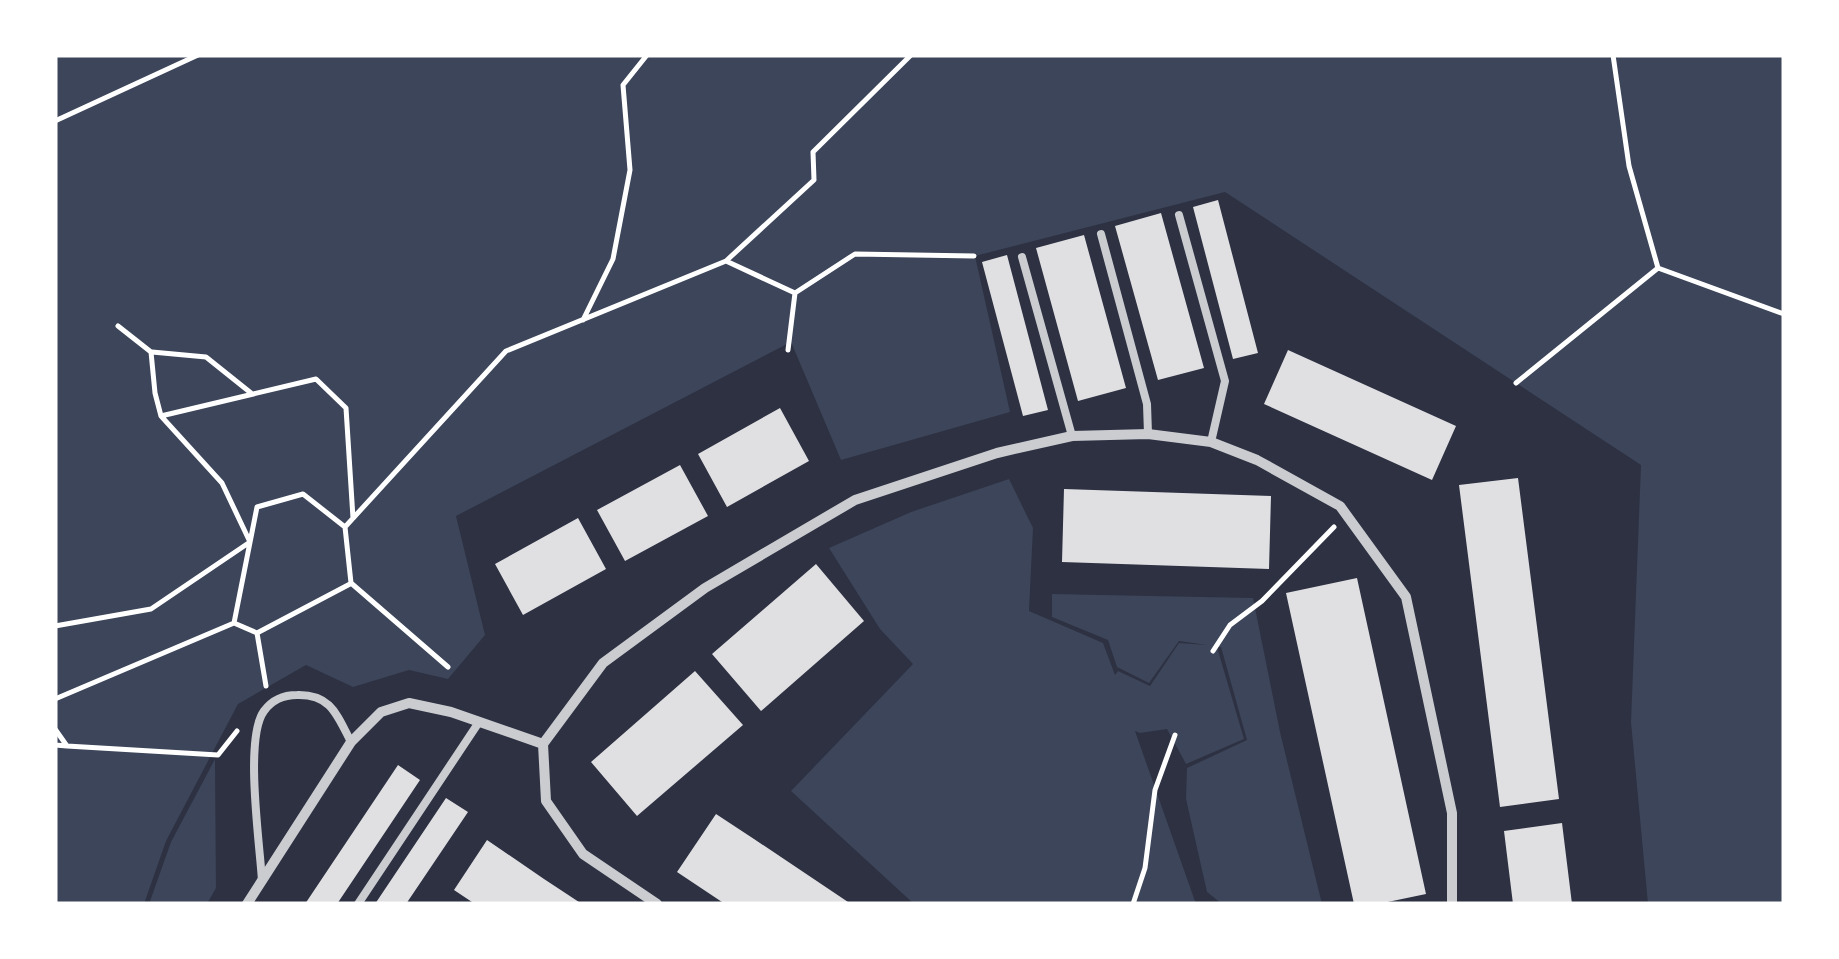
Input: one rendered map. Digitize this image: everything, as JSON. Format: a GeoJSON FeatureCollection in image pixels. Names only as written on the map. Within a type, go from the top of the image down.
{"type":"FeatureCollection","features":[{"type":"Feature","properties":{"kind":"street"},"geometry":{"type":"LineString","coordinates":[[657,904],[583,854],[546,801],[543,744],[603,662],[705,588],[855,500],[996,453],[1072,436],[1148,434],[1211,442],[1257,460],[1340,506],[1406,597],[1452,813],[1452,904]]}},
{"type":"Feature","properties":{"kind":"street"},"geometry":{"type":"LineString","coordinates":[[247,904],[351,742],[380,712],[408,703],[451,712],[543,744]]}},
{"type":"Feature","properties":{"kind":"lane"},"geometry":{"type":"LineString","coordinates":[[1178,216],[1225,381],[1211,442]]}},
{"type":"Feature","properties":{"kind":"lane"},"geometry":{"type":"LineString","coordinates":[[1101,234],[1147,404],[1148,434]]}},
{"type":"Feature","properties":{"kind":"lane"},"geometry":{"type":"LineString","coordinates":[[1022,258],[1072,436]]}},
{"type":"Feature","properties":{"kind":"lane"},"geometry":{"type":"LineString","coordinates":[[262,881],[253,746],[262,713],[276,699],[292,694],[317,695],[333,708],[351,742]]}},
{"type":"Feature","properties":{"kind":"lane"},"geometry":{"type":"LineString","coordinates":[[358,904],[480,722]]}},
{"type":"Feature","properties":{"kind":"path"},"geometry":{"type":"LineString","coordinates":[[55,121],[198,55]]}},
{"type":"Feature","properties":{"kind":"path"},"geometry":{"type":"LineString","coordinates":[[583,320],[613,259],[630,170],[623,86],[647,55]]}},
{"type":"Feature","properties":{"kind":"path"},"geometry":{"type":"LineString","coordinates":[[345,527],[506,351],[726,261],[814,180],[814,152],[911,55]]}},
{"type":"Feature","properties":{"kind":"path"},"geometry":{"type":"LineString","coordinates":[[1613,55],[1629,166],[1658,268]]}},
{"type":"Feature","properties":{"kind":"path"},"geometry":{"type":"LineString","coordinates":[[788,350],[796,293],[855,254],[974,256]]}},
{"type":"Feature","properties":{"kind":"path"},"geometry":{"type":"LineString","coordinates":[[726,261],[796,293]]}},
{"type":"Feature","properties":{"kind":"path"},"geometry":{"type":"LineString","coordinates":[[1658,268],[1784,314]]}},
{"type":"Feature","properties":{"kind":"path"},"geometry":{"type":"LineString","coordinates":[[1516,383],[1658,268]]}},
{"type":"Feature","properties":{"kind":"path"},"geometry":{"type":"LineString","coordinates":[[118,326],[151,352],[206,357],[251,394]]}},
{"type":"Feature","properties":{"kind":"path"},"geometry":{"type":"LineString","coordinates":[[151,352],[161,416],[222,482],[250,542]]}},
{"type":"Feature","properties":{"kind":"path"},"geometry":{"type":"LineString","coordinates":[[161,416],[316,380],[346,408],[353,518]]}},
{"type":"Feature","properties":{"kind":"path"},"geometry":{"type":"LineString","coordinates":[[234,623],[257,507],[303,494],[345,527],[351,583],[448,667]]}},
{"type":"Feature","properties":{"kind":"path"},"geometry":{"type":"LineString","coordinates":[[1213,651],[1230,625],[1262,601],[1346,514]]}},
{"type":"Feature","properties":{"kind":"path"},"geometry":{"type":"LineString","coordinates":[[55,626],[151,609],[250,542]]}},
{"type":"Feature","properties":{"kind":"path"},"geometry":{"type":"LineString","coordinates":[[257,633],[351,583]]}},
{"type":"Feature","properties":{"kind":"path"},"geometry":{"type":"LineString","coordinates":[[55,699],[234,623],[257,633]]}},
{"type":"Feature","properties":{"kind":"path"},"geometry":{"type":"LineString","coordinates":[[257,633],[267,695]]}},
{"type":"Feature","properties":{"kind":"path"},"geometry":{"type":"LineString","coordinates":[[55,745],[218,754],[242,725]]}},
{"type":"Feature","properties":{"kind":"path"},"geometry":{"type":"LineString","coordinates":[[55,729],[67,746]]}},
{"type":"Feature","properties":{"kind":"path"},"geometry":{"type":"LineString","coordinates":[[1134,904],[1145,868],[1156,790],[1176,735]]}},
{"type":"Feature","properties":{"kind":"shaded area"},"geometry":{"type":"Polygon","coordinates":[[[55,55],[1784,55],[1784,904],[1648,904],[1631,722],[1641,465],[1225,192],[975,256],[1010,412],[841,460],[791,342],[456,516],[485,635],[448,679],[409,670],[353,687],[306,665],[238,704],[166,841],[144,904],[55,904],[55,55]]]}},
{"type":"Feature","properties":{"kind":"shaded area"},"geometry":{"type":"Polygon","coordinates":[[[1009,479],[1033,528],[1029,611],[1103,643],[1115,675],[1118,671],[1150,686],[1179,643],[1207,645],[1179,641],[1149,683],[1117,667],[1108,640],[1052,617],[1052,594],[1253,598],[1280,732],[1322,904],[1222,904],[1207,892],[1186,799],[1187,768],[1247,740],[1221,647],[1217,647],[1244,739],[1186,764],[1167,729],[1135,731],[1196,904],[914,904],[791,791],[913,664],[880,629],[829,548],[911,512],[1009,479]]]}},
{"type":"Feature","properties":{"kind":"shaded area"},"geometry":{"type":"Polygon","coordinates":[[[215,759],[216,888],[207,904],[149,904],[171,842],[215,759]]]}},
{"type":"Feature","properties":{"kind":"building"},"geometry":{"type":"Polygon","coordinates":[[[1218,200],[1258,353],[1233,359],[1193,207],[1218,200]]]}},
{"type":"Feature","properties":{"kind":"building"},"geometry":{"type":"Polygon","coordinates":[[[1161,213],[1204,368],[1158,380],[1115,226],[1161,213]]]}},
{"type":"Feature","properties":{"kind":"building"},"geometry":{"type":"Polygon","coordinates":[[[1084,235],[1126,388],[1078,401],[1036,248],[1084,235]]]}},
{"type":"Feature","properties":{"kind":"building"},"geometry":{"type":"Polygon","coordinates":[[[1007,255],[1048,410],[1023,416],[982,262],[1007,255]]]}},
{"type":"Feature","properties":{"kind":"building"},"geometry":{"type":"Polygon","coordinates":[[[1288,350],[1456,426],[1432,480],[1264,404],[1288,350]]]}},
{"type":"Feature","properties":{"kind":"building"},"geometry":{"type":"Polygon","coordinates":[[[780,408],[809,461],[727,507],[698,454],[780,408]]]}},
{"type":"Feature","properties":{"kind":"building"},"geometry":{"type":"Polygon","coordinates":[[[680,465],[708,516],[625,561],[597,510],[680,465]]]}},
{"type":"Feature","properties":{"kind":"building"},"geometry":{"type":"Polygon","coordinates":[[[1518,478],[1559,799],[1500,807],[1459,485],[1518,478]]]}},
{"type":"Feature","properties":{"kind":"building"},"geometry":{"type":"Polygon","coordinates":[[[1064,489],[1271,496],[1269,569],[1062,562],[1064,489]]]}},
{"type":"Feature","properties":{"kind":"building"},"geometry":{"type":"Polygon","coordinates":[[[578,518],[606,569],[523,615],[495,564],[578,518]]]}},
{"type":"Feature","properties":{"kind":"building"},"geometry":{"type":"Polygon","coordinates":[[[816,564],[864,621],[761,711],[712,654],[816,564]]]}},
{"type":"Feature","properties":{"kind":"building"},"geometry":{"type":"Polygon","coordinates":[[[1357,578],[1426,894],[1378,904],[1354,904],[1286,593],[1357,578]]]}},
{"type":"Feature","properties":{"kind":"building"},"geometry":{"type":"Polygon","coordinates":[[[695,671],[743,725],[637,816],[591,762],[695,671]]]}},
{"type":"Feature","properties":{"kind":"building"},"geometry":{"type":"Polygon","coordinates":[[[398,765],[420,780],[337,904],[305,904],[398,765]]]}},
{"type":"Feature","properties":{"kind":"building"},"geometry":{"type":"Polygon","coordinates":[[[446,798],[468,812],[406,904],[375,904],[446,798]]]}},
{"type":"Feature","properties":{"kind":"building"},"geometry":{"type":"Polygon","coordinates":[[[716,814],[851,904],[725,904],[677,872],[716,814]]]}},
{"type":"Feature","properties":{"kind":"building"},"geometry":{"type":"Polygon","coordinates":[[[1562,823],[1572,904],[1513,904],[1504,831],[1562,823]]]}},
{"type":"Feature","properties":{"kind":"building"},"geometry":{"type":"Polygon","coordinates":[[[487,840],[582,904],[475,904],[454,890],[487,840]]]}}]}
